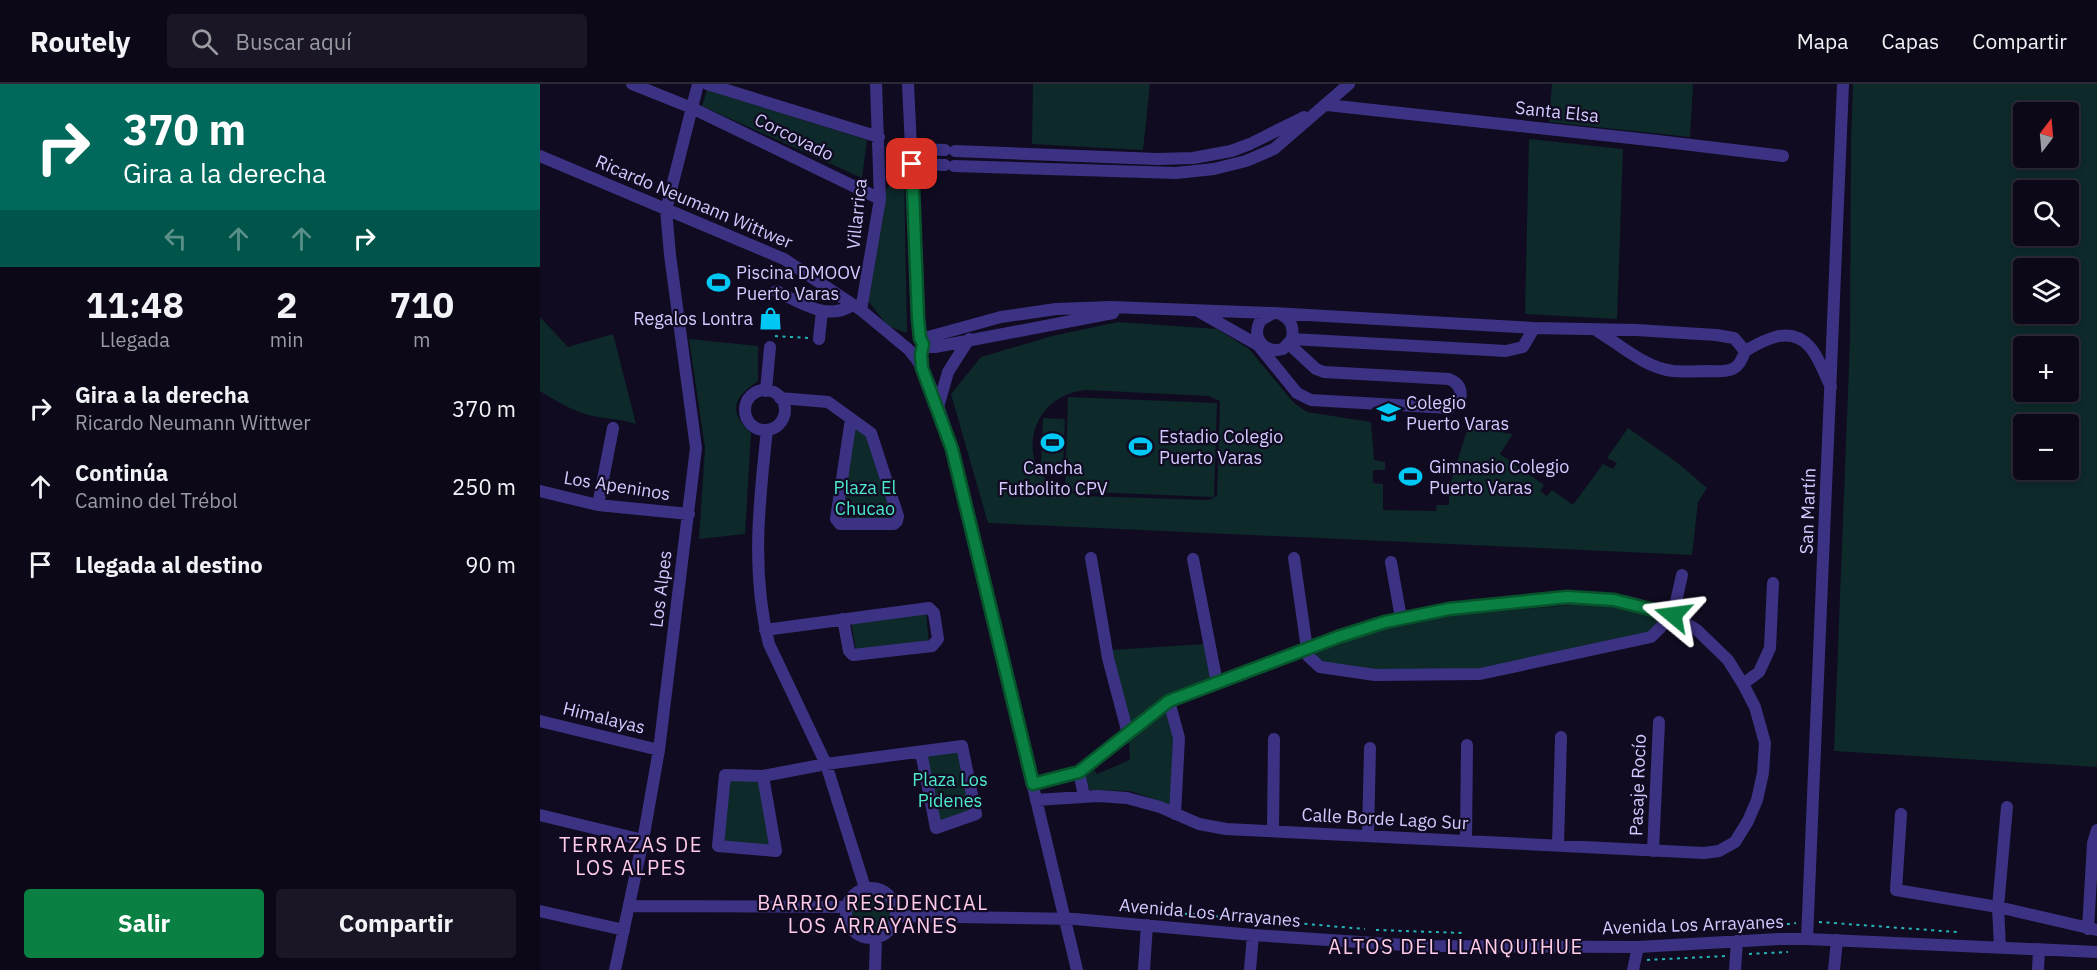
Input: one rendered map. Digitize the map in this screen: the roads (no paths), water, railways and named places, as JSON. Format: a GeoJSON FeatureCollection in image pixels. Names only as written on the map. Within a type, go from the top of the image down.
{"type":"FeatureCollection","features":[{"type":"Feature","properties":{"kind":"street","name":"Corcovado"},"geometry":{"type":"LineString","coordinates":[[632,84],[692,108],[880,199]]}},
{"type":"Feature","properties":{"kind":"street","name":"Los Alpes"},"geometry":{"type":"LineString","coordinates":[[615,970],[643,840],[659,750],[696,448],[666,210],[698,84]]}},
{"type":"Feature","properties":{"kind":"street"},"geometry":{"type":"LineString","coordinates":[[706,84],[879,137]]}},
{"type":"Feature","properties":{"kind":"street","name":"Villarrica"},"geometry":{"type":"LineString","coordinates":[[857,308],[880,199],[876,84]]}},
{"type":"Feature","properties":{"kind":"street"},"geometry":{"type":"LineString","coordinates":[[908,84],[918,318],[915,344],[952,449],[1077,970]]}},
{"type":"Feature","properties":{"kind":"street"},"geometry":{"type":"LineString","coordinates":[[912,164],[1195,172],[1246,161],[1274,149],[1349,84]]}},
{"type":"Feature","properties":{"kind":"street","name":"San Martín"},"geometry":{"type":"LineString","coordinates":[[1807,939],[1843,84]]}},
{"type":"Feature","properties":{"kind":"street"},"geometry":{"type":"LineString","coordinates":[[912,149],[1134,158],[1193,158],[1231,150],[1269,136],[1327,105]]}},
{"type":"Feature","properties":{"kind":"street","name":"Santa Elsa"},"geometry":{"type":"LineString","coordinates":[[1327,105],[1783,156]]}},
{"type":"Feature","properties":{"kind":"street"},"geometry":{"type":"LineString","coordinates":[[1048,154],[1049,169]]}},
{"type":"Feature","properties":{"kind":"street","name":"Ricardo Neumann Wittwer"},"geometry":{"type":"LineString","coordinates":[[540,156],[784,259],[857,308],[887,332],[915,344]]}},
{"type":"Feature","properties":{"kind":"street"},"geometry":{"type":"LineString","coordinates":[[1134,158],[1135,172]]}},
{"type":"Feature","properties":{"kind":"street"},"geometry":{"type":"LineString","coordinates":[[776,291],[822,311],[834,312],[857,308]]}},
{"type":"Feature","properties":{"kind":"street"},"geometry":{"type":"LineString","coordinates":[[915,344],[976,323],[1029,312],[1083,307],[1716,335],[1734,338],[1745,351]]}},
{"type":"Feature","properties":{"kind":"street"},"geometry":{"type":"LineString","coordinates":[[915,344],[935,347],[1138,308]]}},
{"type":"Feature","properties":{"kind":"street"},"geometry":{"type":"LineString","coordinates":[[819,339],[822,311]]}},
{"type":"Feature","properties":{"kind":"street"},"geometry":{"type":"LineString","coordinates":[[1198,311],[1260,345],[1277,351],[1290,342],[1506,351],[1523,347],[1534,328]]}},
{"type":"Feature","properties":{"kind":"street"},"geometry":{"type":"LineString","coordinates":[[1276,314],[1285,316],[1292,325],[1290,342],[1316,369],[1324,372],[1449,379],[1458,385],[1460,399],[1449,408],[1311,400],[1297,393],[1260,345],[1257,338],[1257,325],[1261,320],[1276,314]]}},
{"type":"Feature","properties":{"kind":"street"},"geometry":{"type":"LineString","coordinates":[[1595,329],[1650,363],[1673,371],[1726,371],[1735,368],[1742,361],[1745,351],[1773,336],[1795,338],[1809,345],[1831,387]]}},
{"type":"Feature","properties":{"kind":"street"},"geometry":{"type":"LineString","coordinates":[[938,406],[948,372],[969,339]]}},
{"type":"Feature","properties":{"kind":"street"},"geometry":{"type":"LineString","coordinates":[[766,391],[770,347]]}},
{"type":"Feature","properties":{"kind":"street"},"geometry":{"type":"LineString","coordinates":[[766,391],[775,393],[780,398],[784,415],[780,423],[767,430],[752,425],[747,420],[745,408],[750,397],[756,393],[766,391]]}},
{"type":"Feature","properties":{"kind":"street"},"geometry":{"type":"LineString","coordinates":[[780,398],[828,402],[871,433],[898,516],[894,524],[840,524],[836,519],[851,419]]}},
{"type":"Feature","properties":{"kind":"street"},"geometry":{"type":"LineString","coordinates":[[598,505],[613,429]]}},
{"type":"Feature","properties":{"kind":"street"},"geometry":{"type":"LineString","coordinates":[[767,430],[757,546],[765,630],[769,644],[826,764],[865,888]]}},
{"type":"Feature","properties":{"kind":"street","name":"Los Apeninos"},"geometry":{"type":"LineString","coordinates":[[540,491],[598,505],[689,514]]}},
{"type":"Feature","properties":{"kind":"street"},"geometry":{"type":"LineString","coordinates":[[1091,558],[1108,658],[1128,734]]}},
{"type":"Feature","properties":{"kind":"street"},"geometry":{"type":"LineString","coordinates":[[1294,558],[1308,657],[1320,667],[1375,675],[1480,674],[1651,637],[1673,615],[1682,575]]}},
{"type":"Feature","properties":{"kind":"street"},"geometry":{"type":"LineString","coordinates":[[1193,559],[1217,683]]}},
{"type":"Feature","properties":{"kind":"street"},"geometry":{"type":"LineString","coordinates":[[1391,562],[1401,618]]}},
{"type":"Feature","properties":{"kind":"street"},"geometry":{"type":"LineString","coordinates":[[1033,784],[1079,772],[1169,701],[1370,626],[1401,618],[1473,606],[1583,597],[1621,601],[1673,615],[1714,644],[1728,660],[1743,684],[1759,672],[1770,648],[1773,583]]}},
{"type":"Feature","properties":{"kind":"street"},"geometry":{"type":"LineString","coordinates":[[765,630],[843,619],[929,608],[934,613],[938,639],[932,646],[853,655],[849,651],[843,619]]}},
{"type":"Feature","properties":{"kind":"street","name":"Calle Borde Lago Sur"},"geometry":{"type":"LineString","coordinates":[[1036,800],[1084,796],[1127,798],[1213,827],[1711,853],[1735,842],[1748,821],[1757,800],[1765,758],[1765,743],[1761,725],[1743,684]]}},
{"type":"Feature","properties":{"kind":"street"},"geometry":{"type":"LineString","coordinates":[[1169,701],[1179,738],[1175,814]]}},
{"type":"Feature","properties":{"kind":"street","name":"Himalayas"},"geometry":{"type":"LineString","coordinates":[[540,721],[659,750]]}},
{"type":"Feature","properties":{"kind":"street","name":"Pasaje Rocío"},"geometry":{"type":"LineString","coordinates":[[1653,851],[1659,722]]}},
{"type":"Feature","properties":{"kind":"street"},"geometry":{"type":"LineString","coordinates":[[1558,846],[1561,737]]}},
{"type":"Feature","properties":{"kind":"street"},"geometry":{"type":"LineString","coordinates":[[1274,739],[1274,831]]}},
{"type":"Feature","properties":{"kind":"street"},"geometry":{"type":"LineString","coordinates":[[763,776],[776,851],[718,846],[725,775],[763,776],[826,764],[962,746],[976,814],[936,828],[921,752]]}},
{"type":"Feature","properties":{"kind":"street"},"geometry":{"type":"LineString","coordinates":[[1467,746],[1467,841]]}},
{"type":"Feature","properties":{"kind":"street"},"geometry":{"type":"LineString","coordinates":[[1368,836],[1370,748]]}},
{"type":"Feature","properties":{"kind":"street"},"geometry":{"type":"LineString","coordinates":[[1079,772],[1084,796]]}},
{"type":"Feature","properties":{"kind":"street"},"geometry":{"type":"LineString","coordinates":[[2000,947],[1998,907],[2007,807]]}},
{"type":"Feature","properties":{"kind":"street"},"geometry":{"type":"LineString","coordinates":[[1902,814],[1896,891],[1998,907],[2092,930],[2093,843],[2097,830]]}},
{"type":"Feature","properties":{"kind":"street"},"geometry":{"type":"LineString","coordinates":[[540,815],[643,840]]}},
{"type":"Feature","properties":{"kind":"street"},"geometry":{"type":"LineString","coordinates":[[865,888],[875,888],[891,897],[895,904],[896,916],[891,929],[885,935],[876,938],[868,938],[855,933],[846,918],[846,907],[850,899],[865,888]]}},
{"type":"Feature","properties":{"kind":"street"},"geometry":{"type":"LineString","coordinates":[[629,906],[846,907]]}},
{"type":"Feature","properties":{"kind":"street"},"geometry":{"type":"LineString","coordinates":[[540,910],[624,930]]}},
{"type":"Feature","properties":{"kind":"street","name":"Avenida Los Arrayanes"},"geometry":{"type":"LineString","coordinates":[[896,916],[1065,919],[1420,946],[1638,947],[1807,939],[2097,952]]}},
{"type":"Feature","properties":{"kind":"street"},"geometry":{"type":"LineString","coordinates":[[1144,970],[1147,925]]}},
{"type":"Feature","properties":{"kind":"street"},"geometry":{"type":"LineString","coordinates":[[1250,970],[1252,935]]}},
{"type":"Feature","properties":{"kind":"street"},"geometry":{"type":"LineString","coordinates":[[875,970],[876,938]]}},
{"type":"Feature","properties":{"kind":"street"},"geometry":{"type":"LineString","coordinates":[[1834,970],[1837,940]]}},
{"type":"Feature","properties":{"kind":"street"},"geometry":{"type":"LineString","coordinates":[[1735,970],[1737,941]]}},
{"type":"Feature","properties":{"kind":"street"},"geometry":{"type":"LineString","coordinates":[[1633,970],[1638,947]]}},
{"type":"Feature","properties":{"kind":"street"},"geometry":{"type":"LineString","coordinates":[[2038,970],[2039,949]]}},
{"type":"Feature","properties":{"kind":"place","name":"Piscina DMOOV Puerto Varas"},"geometry":{"type":"Point","coordinates":[718,283]}},
{"type":"Feature","properties":{"kind":"place","name":"Regalos Lontra"},"geometry":{"type":"Point","coordinates":[771,319]}},
{"type":"Feature","properties":{"kind":"place","name":"Colegio Puerto Varas"},"geometry":{"type":"Point","coordinates":[1388,413]}},
{"type":"Feature","properties":{"kind":"place","name":"Cancha Futbolito CPV"},"geometry":{"type":"Point","coordinates":[1053,442]}},
{"type":"Feature","properties":{"kind":"place","name":"Estadio Colegio Puerto Varas"},"geometry":{"type":"Point","coordinates":[1141,447]}},
{"type":"Feature","properties":{"kind":"place","name":"Gimnasio Colegio Puerto Varas"},"geometry":{"type":"Point","coordinates":[1411,477]}},
{"type":"Feature","properties":{"kind":"district","name":"TERRAZAS DE LOS ALPES"},"geometry":{"type":"Point","coordinates":[631,856]}},
{"type":"Feature","properties":{"kind":"district","name":"BARRIO RESIDENCIAL LOS ARRAYANES"},"geometry":{"type":"Point","coordinates":[873,914]}},
{"type":"Feature","properties":{"kind":"district","name":"ALTOS DEL LLANQUIHUE"},"geometry":{"type":"Point","coordinates":[1456,947]}},
{"type":"Feature","properties":{"kind":"park label","name":"Plaza El Chucao"},"geometry":{"type":"Point","coordinates":[865,498]}},
{"type":"Feature","properties":{"kind":"park label","name":"Plaza Los Pidenes"},"geometry":{"type":"Point","coordinates":[950,790]}}]}
